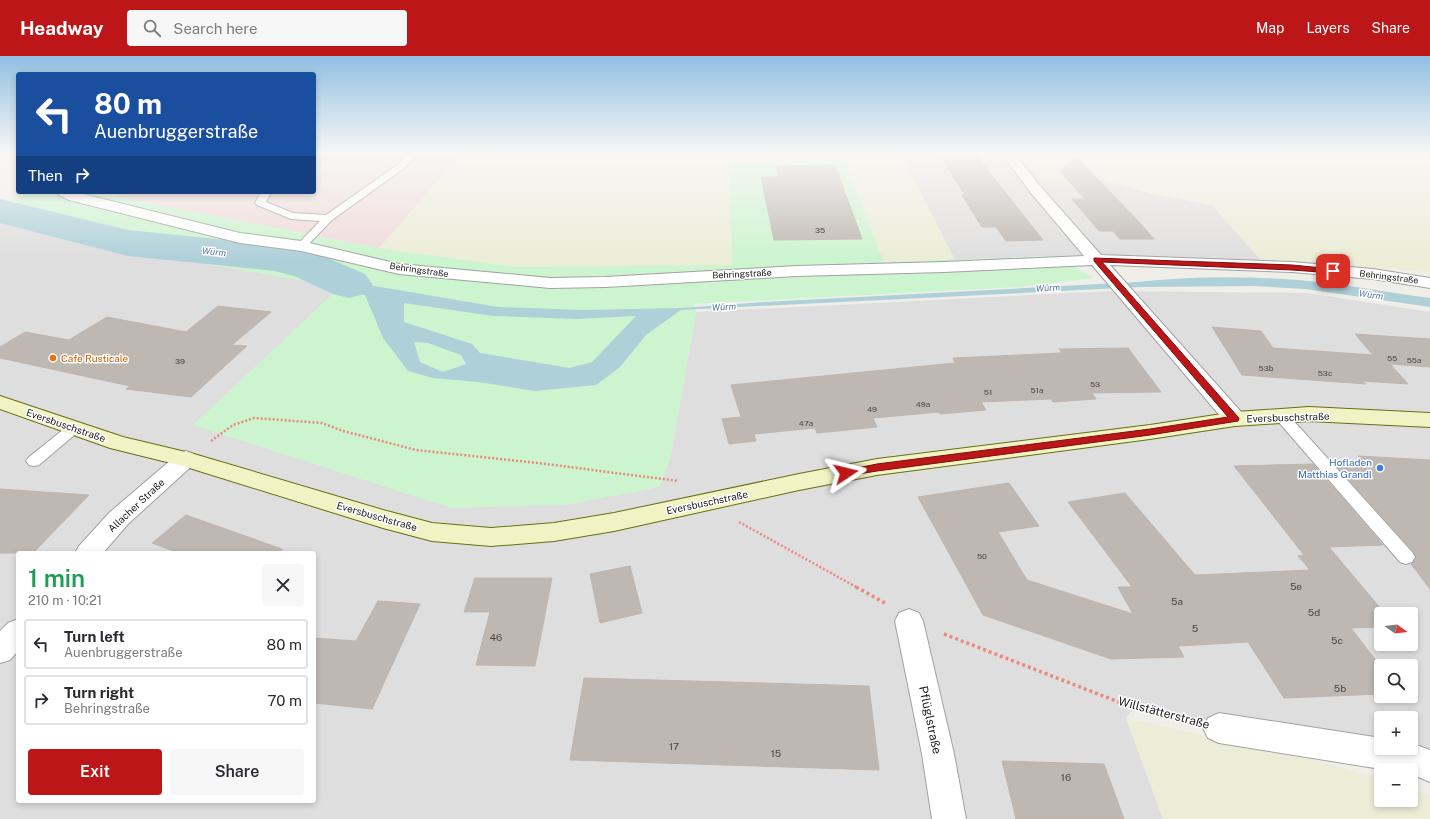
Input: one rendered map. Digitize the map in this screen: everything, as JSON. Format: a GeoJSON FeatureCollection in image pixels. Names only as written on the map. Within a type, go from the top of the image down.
{"type":"FeatureCollection","features":[{"type":"Feature","properties":{"kind":"main road","name":"Eversbuschstraße"},"geometry":{"type":"LineString","coordinates":[[0,402],[118,443],[186,459],[383,519],[432,532],[491,537],[554,532],[614,522],[799,482],[877,467],[1150,432],[1235,419],[1309,414],[1428,422]]}},
{"type":"Feature","properties":{"kind":"street"},"geometry":{"type":"LineString","coordinates":[[1034,189],[1235,419]]}},
{"type":"Feature","properties":{"kind":"street","name":"Behringstraße"},"geometry":{"type":"LineString","coordinates":[[68,194],[74,197],[240,238],[302,246],[399,269],[550,283],[605,282],[797,271],[944,267],[1096,260],[1292,268],[1373,274],[1430,283]]}},
{"type":"Feature","properties":{"kind":"street","name":"Allacher Straße"},"geometry":{"type":"LineString","coordinates":[[90,551],[119,518],[186,459]]}},
{"type":"Feature","properties":{"kind":"street","name":"Pflüglstraße"},"geometry":{"type":"LineString","coordinates":[[909,621],[938,754],[949,819]]}},
{"type":"Feature","properties":{"kind":"street"},"geometry":{"type":"LineString","coordinates":[[0,651],[16,633]]}},
{"type":"Feature","properties":{"kind":"street","name":"Willstätterstraße"},"geometry":{"type":"LineString","coordinates":[[1219,728],[1409,758],[1430,766]]}},
{"type":"Feature","properties":{"kind":"lane"},"geometry":{"type":"LineString","coordinates":[[302,246],[328,218],[369,189]]}},
{"type":"Feature","properties":{"kind":"lane"},"geometry":{"type":"LineString","coordinates":[[265,194],[260,203],[290,216],[328,218]]}},
{"type":"Feature","properties":{"kind":"lane"},"geometry":{"type":"LineString","coordinates":[[1280,416],[1297,432],[1406,557]]}},
{"type":"Feature","properties":{"kind":"lane"},"geometry":{"type":"LineString","coordinates":[[34,461],[74,428]]}},
{"type":"Feature","properties":{"kind":"path"},"geometry":{"type":"LineString","coordinates":[[186,459],[233,425],[254,418],[322,423],[343,431],[416,450],[674,479],[725,499]]}},
{"type":"Feature","properties":{"kind":"path","name":"Willstätterstraße"},"geometry":{"type":"LineString","coordinates":[[725,499],[733,519],[892,607],[909,621],[1134,708],[1219,728]]}},
{"type":"Feature","properties":{"kind":"shaded area"},"geometry":{"type":"Polygon","coordinates":[[[316,189],[432,189],[379,248],[115,197],[120,194],[316,194],[316,189]]]}},
{"type":"Feature","properties":{"kind":"shaded area"},"geometry":{"type":"Polygon","coordinates":[[[918,189],[1133,189],[1153,194],[1212,205],[1261,260],[1054,256],[955,260],[918,189]]]}},
{"type":"Feature","properties":{"kind":"shaded area"},"geometry":{"type":"Polygon","coordinates":[[[0,214],[120,249],[341,287],[194,425],[670,459],[696,312],[1112,291],[1308,293],[1430,312],[1430,767],[1380,755],[1418,755],[1418,711],[1374,711],[1374,753],[1331,743],[1134,708],[1126,718],[1163,819],[0,819],[0,214]]]}},
{"type":"Feature","properties":{"kind":"green space"},"geometry":{"type":"Polygon","coordinates":[[[432,189],[730,189],[732,265],[515,267],[379,248],[432,189]]]}},
{"type":"Feature","properties":{"kind":"green space"},"geometry":{"type":"Polygon","coordinates":[[[730,189],[855,189],[884,262],[1054,256],[1094,278],[1020,287],[694,304],[696,312],[670,459],[660,487],[566,505],[451,508],[193,425],[340,287],[120,249],[0,214],[0,207],[24,194],[103,194],[379,248],[515,267],[732,265],[730,189]]]}},
{"type":"Feature","properties":{"kind":"green space"},"geometry":{"type":"Polygon","coordinates":[[[855,189],[918,189],[955,260],[884,262],[855,189]]]}},
{"type":"Feature","properties":{"kind":"green space"},"geometry":{"type":"Polygon","coordinates":[[[1133,189],[1430,189],[1430,272],[1261,260],[1212,205],[1153,194],[1133,189]]]}},
{"type":"Feature","properties":{"kind":"green space"},"geometry":{"type":"Polygon","coordinates":[[[1126,718],[1330,764],[1374,777],[1374,807],[1418,807],[1418,792],[1430,796],[1430,819],[1163,819],[1126,718]]]}},
{"type":"Feature","properties":{"kind":"water"},"geometry":{"type":"Polygon","coordinates":[[[275,257],[315,263],[374,286],[498,307],[584,310],[681,308],[1217,277],[1298,280],[1348,286],[1430,298],[1430,307],[1305,289],[1253,286],[1141,287],[681,310],[646,335],[620,367],[596,385],[535,391],[478,382],[433,378],[408,371],[383,338],[365,295],[271,259],[275,257]],[[404,303],[404,322],[472,344],[480,353],[569,368],[592,362],[636,316],[576,319],[493,316],[404,303]],[[414,342],[420,362],[443,372],[466,364],[461,355],[428,343],[414,342]]]}},
{"type":"Feature","properties":{"kind":"building"},"geometry":{"type":"Polygon","coordinates":[[[763,189],[844,189],[862,239],[774,240],[763,189]]]}},
{"type":"Feature","properties":{"kind":"building"},"geometry":{"type":"Polygon","coordinates":[[[961,189],[1002,189],[1043,240],[1006,241],[996,227],[982,227],[962,195],[965,195],[961,189]]]}},
{"type":"Feature","properties":{"kind":"building"},"geometry":{"type":"Polygon","coordinates":[[[1076,189],[1107,189],[1154,239],[1120,239],[1113,231],[1099,231],[1072,199],[1085,199],[1076,189]]]}},
{"type":"Feature","properties":{"kind":"building"},"geometry":{"type":"Polygon","coordinates":[[[218,306],[271,312],[232,345],[247,346],[191,397],[126,389],[130,386],[0,358],[0,347],[25,332],[69,340],[107,317],[186,332],[218,306]]]}},
{"type":"Feature","properties":{"kind":"building"},"geometry":{"type":"Polygon","coordinates":[[[1212,327],[1261,331],[1273,348],[1373,355],[1355,334],[1430,339],[1430,367],[1390,364],[1408,384],[1362,381],[1366,384],[1242,375],[1212,327]]]}},
{"type":"Feature","properties":{"kind":"building"},"geometry":{"type":"Polygon","coordinates":[[[1128,348],[1161,392],[1092,393],[1096,399],[1053,402],[1051,399],[981,402],[986,410],[940,414],[939,412],[873,418],[877,427],[817,433],[815,428],[754,434],[756,441],[729,444],[722,419],[741,417],[731,385],[955,363],[953,358],[1062,353],[1059,349],[1128,348]]]}},
{"type":"Feature","properties":{"kind":"building"},"geometry":{"type":"Polygon","coordinates":[[[1358,456],[1430,460],[1430,589],[1411,564],[1416,558],[1413,551],[1334,463],[1362,462],[1358,456]]]}},
{"type":"Feature","properties":{"kind":"building"},"geometry":{"type":"Polygon","coordinates":[[[1313,464],[1383,545],[1329,547],[1379,607],[1374,607],[1374,627],[1351,628],[1375,659],[1374,694],[1284,698],[1248,642],[1178,646],[1184,657],[1111,659],[983,615],[918,497],[1009,483],[1039,526],[998,532],[1027,580],[1133,614],[1118,587],[1132,587],[1068,502],[1125,493],[1195,575],[1310,570],[1298,556],[1304,555],[1234,466],[1313,464]]]}},
{"type":"Feature","properties":{"kind":"building"},"geometry":{"type":"Polygon","coordinates":[[[0,489],[89,495],[35,551],[0,553],[0,489]]]}},
{"type":"Feature","properties":{"kind":"building"},"geometry":{"type":"Polygon","coordinates":[[[186,515],[282,549],[282,551],[174,551],[152,543],[186,515]]]}},
{"type":"Feature","properties":{"kind":"building"},"geometry":{"type":"Polygon","coordinates":[[[630,566],[642,613],[600,623],[590,574],[630,566]]]}},
{"type":"Feature","properties":{"kind":"building"},"geometry":{"type":"Polygon","coordinates":[[[475,578],[552,578],[535,666],[476,665],[490,612],[464,612],[475,578]]]}},
{"type":"Feature","properties":{"kind":"building"},"geometry":{"type":"Polygon","coordinates":[[[378,601],[420,604],[372,709],[316,703],[316,638],[356,641],[378,601]]]}},
{"type":"Feature","properties":{"kind":"building"},"geometry":{"type":"Polygon","coordinates":[[[584,678],[869,686],[879,770],[570,760],[584,678]]]}},
{"type":"Feature","properties":{"kind":"building"},"geometry":{"type":"Polygon","coordinates":[[[1002,761],[1104,764],[1124,819],[1016,819],[1002,761]]]}},
{"type":"Feature","properties":{"kind":"waterway","name":"Würm"},"geometry":{"type":"LineString","coordinates":[[0,211],[128,243],[275,258],[309,266],[349,284]]}},
{"type":"Feature","properties":{"kind":"place","name":"Cafe Rusticale"},"geometry":{"type":"Point","coordinates":[53,358]}},
{"type":"Feature","properties":{"kind":"place","name":"Hofladen Matthias Grandl"},"geometry":{"type":"Point","coordinates":[1380,468]}},
{"type":"Feature","properties":{"kind":"route"},"geometry":{"type":"LineString","coordinates":[[846,473],[877,467],[1150,432],[1235,419],[1096,260],[1333,271]]}}]}
